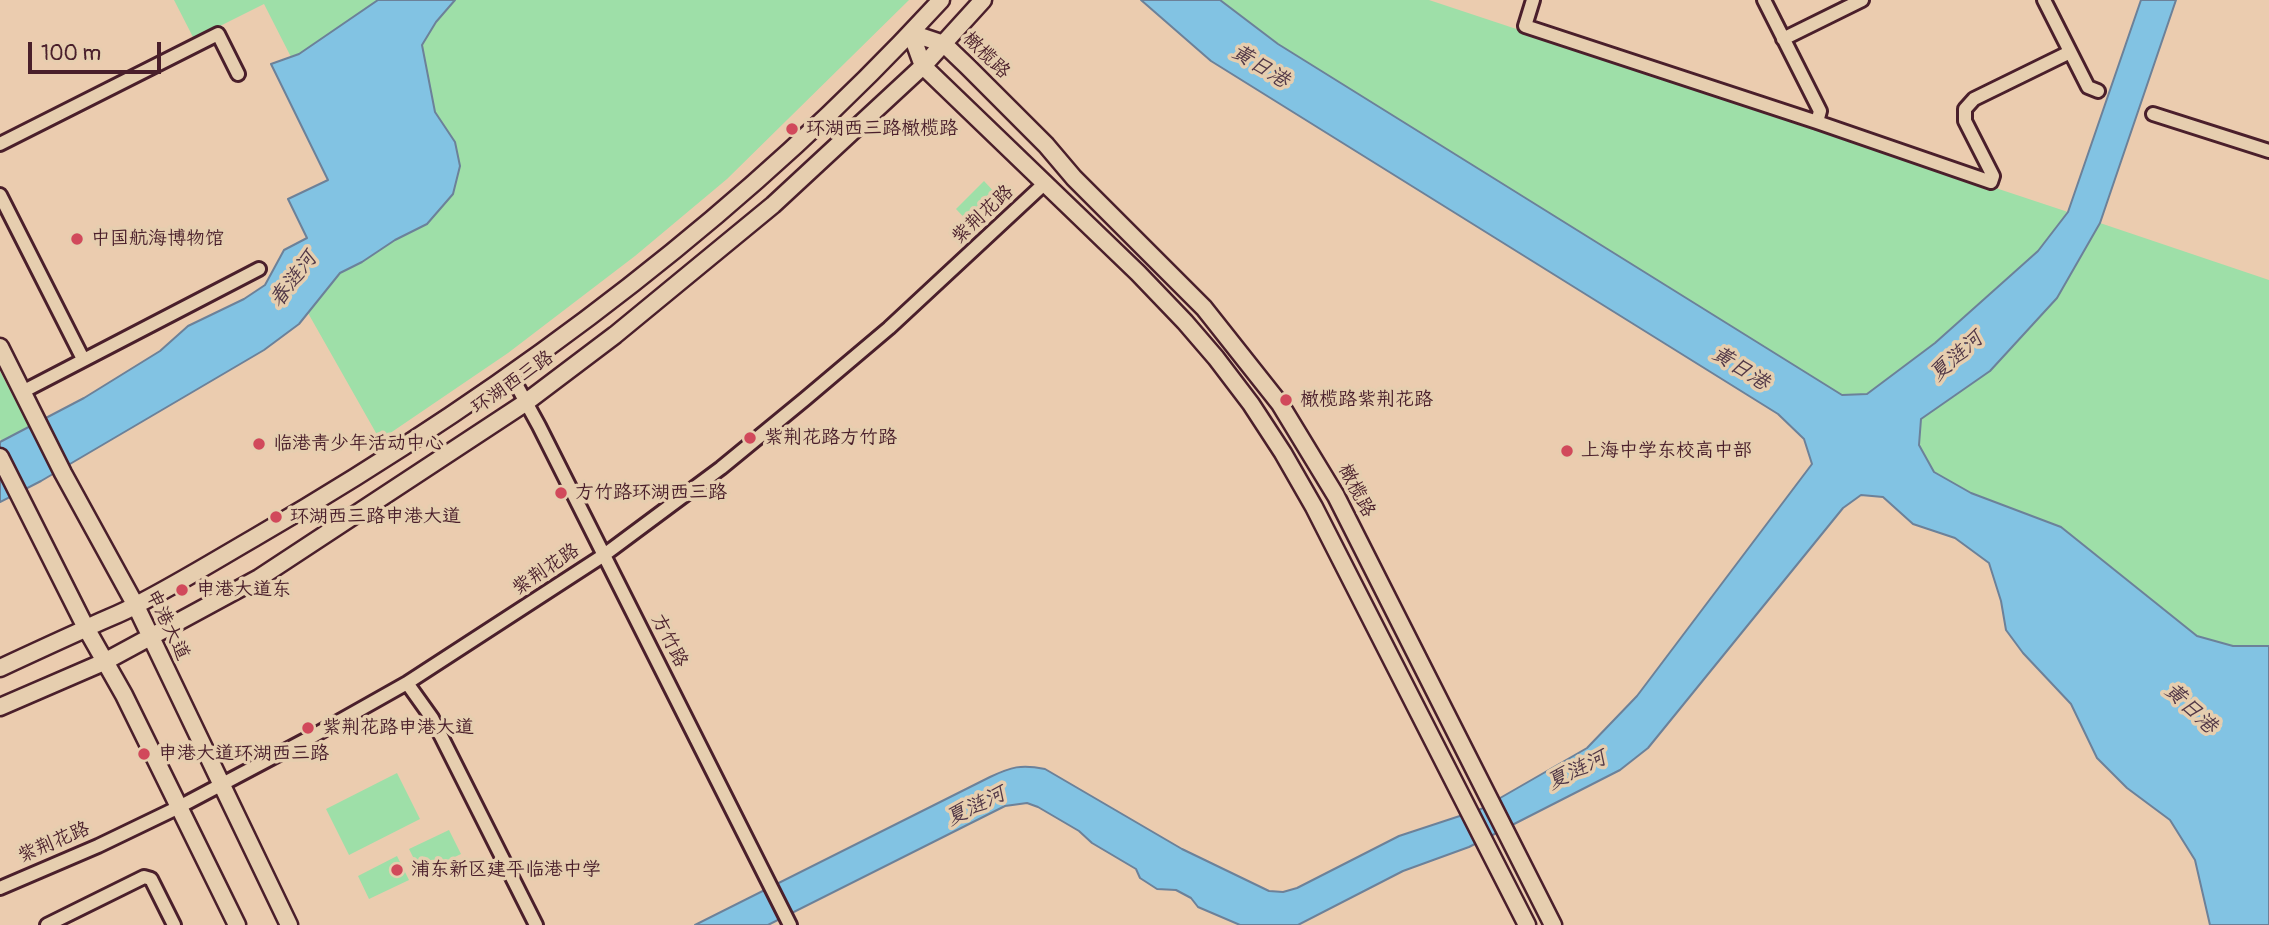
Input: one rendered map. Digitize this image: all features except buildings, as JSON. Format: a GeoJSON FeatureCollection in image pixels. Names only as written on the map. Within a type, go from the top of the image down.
{"type":"FeatureCollection","features":[{"type":"Feature","properties":{"kind":"main road","name":"环湖西三路"},"geometry":{"type":"LineString","coordinates":[[0,668],[135,606],[355,479],[511,375],[678,247],[782,157],[911,33],[941,0]]}},
{"type":"Feature","properties":{"kind":"main road","name":"环湖西三路"},"geometry":{"type":"LineString","coordinates":[[0,707],[104,662],[259,578],[525,403],[615,335],[763,213],[923,66],[983,0]]}},
{"type":"Feature","properties":{"kind":"main road","name":"橄榄路"},"geometry":{"type":"LineString","coordinates":[[911,33],[944,44],[1046,145],[1074,178],[1204,308],[1280,404],[1336,496],[1553,925]]}},
{"type":"Feature","properties":{"kind":"main road"},"geometry":{"type":"LineString","coordinates":[[911,33],[923,66],[1138,273],[1185,322],[1251,404],[1314,507],[1527,925]]}},
{"type":"Feature","properties":{"kind":"main road","name":"申港大道"},"geometry":{"type":"LineString","coordinates":[[0,346],[63,473],[151,638],[289,925]]}},
{"type":"Feature","properties":{"kind":"main road"},"geometry":{"type":"LineString","coordinates":[[0,457],[86,628],[124,695],[237,925]]}},
{"type":"Feature","properties":{"kind":"street"},"geometry":{"type":"LineString","coordinates":[[1533,0],[1525,26],[1991,182],[1993,176],[1965,121],[1965,109],[1975,99],[2070,52]]}},
{"type":"Feature","properties":{"kind":"street"},"geometry":{"type":"LineString","coordinates":[[1764,0],[1820,111],[1817,122]]}},
{"type":"Feature","properties":{"kind":"street"},"geometry":{"type":"LineString","coordinates":[[1783,39],[1862,0]]}},
{"type":"Feature","properties":{"kind":"street"},"geometry":{"type":"LineString","coordinates":[[2044,0],[2088,88],[2098,91]]}},
{"type":"Feature","properties":{"kind":"street"},"geometry":{"type":"LineString","coordinates":[[0,144],[218,34],[238,74]]}},
{"type":"Feature","properties":{"kind":"street"},"geometry":{"type":"LineString","coordinates":[[2153,114],[2269,151]]}},
{"type":"Feature","properties":{"kind":"street","name":"紫荆花路"},"geometry":{"type":"LineString","coordinates":[[0,888],[98,846],[179,807],[313,736],[407,683],[604,555],[721,467],[816,390],[889,328],[1045,183]]}},
{"type":"Feature","properties":{"kind":"street"},"geometry":{"type":"LineString","coordinates":[[0,195],[83,359]]}},
{"type":"Feature","properties":{"kind":"street"},"geometry":{"type":"LineString","coordinates":[[24,391],[259,269]]}},
{"type":"Feature","properties":{"kind":"street","name":"方竹路"},"geometry":{"type":"LineString","coordinates":[[511,375],[790,925]]}},
{"type":"Feature","properties":{"kind":"street"},"geometry":{"type":"LineString","coordinates":[[407,683],[432,718],[536,925]]}},
{"type":"Feature","properties":{"kind":"street"},"geometry":{"type":"LineString","coordinates":[[47,925],[144,877],[151,879],[174,925]]}},
{"type":"Feature","properties":{"kind":"green space"},"geometry":{"type":"Polygon","coordinates":[[[174,0],[378,0],[291,57],[264,4],[194,39],[174,0]]]}},
{"type":"Feature","properties":{"kind":"green space"},"geometry":{"type":"Polygon","coordinates":[[[455,0],[909,0],[727,179],[635,256],[508,353],[380,440],[308,313],[340,273],[395,240],[453,194],[460,166],[455,142],[435,112],[422,45],[436,22],[455,0]]]}},
{"type":"Feature","properties":{"kind":"green space"},"geometry":{"type":"Polygon","coordinates":[[[1220,0],[1429,0],[2068,212],[2038,251],[1935,343],[1867,394],[1842,395],[1278,44],[1220,0]]]}},
{"type":"Feature","properties":{"kind":"green space"},"geometry":{"type":"Polygon","coordinates":[[[984,181],[998,196],[970,224],[956,209],[984,181]]]}},
{"type":"Feature","properties":{"kind":"green space"},"geometry":{"type":"Polygon","coordinates":[[[2100,223],[2269,280],[2269,646],[2233,646],[2197,636],[2151,601],[1934,472],[1919,445],[1921,419],[1990,371],[2057,298],[2100,223]]]}},
{"type":"Feature","properties":{"kind":"green space"},"geometry":{"type":"Polygon","coordinates":[[[0,371],[29,427],[1,441],[0,438],[0,371]]]}},
{"type":"Feature","properties":{"kind":"green space"},"geometry":{"type":"Polygon","coordinates":[[[397,773],[420,819],[349,855],[326,809],[397,773]]]}},
{"type":"Feature","properties":{"kind":"green space"},"geometry":{"type":"Polygon","coordinates":[[[449,830],[461,854],[421,873],[409,849],[449,830]]]}},
{"type":"Feature","properties":{"kind":"green space"},"geometry":{"type":"Polygon","coordinates":[[[397,856],[409,880],[369,899],[358,876],[397,856]]]}},
{"type":"Feature","properties":{"kind":"water","name":"春涟河"},"geometry":{"type":"Polygon","coordinates":[[[378,0],[455,0],[436,22],[422,45],[435,112],[455,142],[460,166],[453,194],[427,224],[340,273],[299,324],[264,350],[41,481],[0,502],[0,442],[84,398],[160,351],[188,326],[244,299],[265,285],[284,250],[307,238],[288,199],[328,180],[271,64],[299,54],[378,0]]]}},
{"type":"Feature","properties":{"kind":"water"},"geometry":{"type":"Polygon","coordinates":[[[1141,0],[1220,0],[1278,44],[1842,395],[1867,394],[1935,343],[2038,251],[2068,212],[2141,0],[2176,0],[2100,223],[2057,298],[1990,371],[1921,419],[1919,445],[1934,472],[1971,493],[2061,527],[2197,636],[2233,646],[2269,646],[2269,925],[2210,925],[2195,860],[2170,820],[2127,788],[2097,758],[2071,704],[2023,653],[2006,630],[2001,601],[1989,563],[1955,538],[1913,524],[1883,497],[1861,495],[1843,508],[1648,748],[1620,770],[1469,847],[1403,871],[1298,925],[1240,925],[1198,907],[1191,898],[1176,890],[1157,889],[1140,878],[1136,869],[1092,843],[1079,831],[1027,803],[1005,806],[768,925],[695,925],[990,777],[1023,767],[1045,769],[1182,849],[1269,891],[1283,892],[1297,888],[1399,836],[1481,809],[1587,748],[1637,696],[1812,464],[1804,439],[1778,414],[1211,61],[1141,0]]]}},
{"type":"Feature","properties":{"kind":"place","name":"环湖西三路橄榄路"},"geometry":{"type":"Point","coordinates":[792,129]}},
{"type":"Feature","properties":{"kind":"place","name":"中国航海博物馆"},"geometry":{"type":"Point","coordinates":[77,239]}},
{"type":"Feature","properties":{"kind":"place","name":"橄榄路紫荆花路"},"geometry":{"type":"Point","coordinates":[1286,400]}},
{"type":"Feature","properties":{"kind":"place","name":"紫荆花路方竹路"},"geometry":{"type":"Point","coordinates":[750,438]}},
{"type":"Feature","properties":{"kind":"place","name":"临港青少年活动中心"},"geometry":{"type":"Point","coordinates":[259,444]}},
{"type":"Feature","properties":{"kind":"place","name":"上海中学东校高中部"},"geometry":{"type":"Point","coordinates":[1567,451]}},
{"type":"Feature","properties":{"kind":"place","name":"方竹路环湖西三路"},"geometry":{"type":"Point","coordinates":[561,493]}},
{"type":"Feature","properties":{"kind":"place","name":"环湖西三路申港大道"},"geometry":{"type":"Point","coordinates":[276,517]}},
{"type":"Feature","properties":{"kind":"place","name":"申港大道东"},"geometry":{"type":"Point","coordinates":[182,590]}},
{"type":"Feature","properties":{"kind":"place","name":"紫荆花路申港大道"},"geometry":{"type":"Point","coordinates":[308,728]}},
{"type":"Feature","properties":{"kind":"place","name":"申港大道环湖西三路"},"geometry":{"type":"Point","coordinates":[144,754]}},
{"type":"Feature","properties":{"kind":"place","name":"浦东新区建平临港中学"},"geometry":{"type":"Point","coordinates":[397,870]}},
{"type":"Feature","properties":{"kind":"water label","name":"黄日港"},"geometry":{"type":"Point","coordinates":[1260,67]}},
{"type":"Feature","properties":{"kind":"water label","name":"夏涟河"},"geometry":{"type":"Point","coordinates":[1957,357]}},
{"type":"Feature","properties":{"kind":"water label","name":"黄日港"},"geometry":{"type":"Point","coordinates":[1740,369]}},
{"type":"Feature","properties":{"kind":"water label","name":"黄日港"},"geometry":{"type":"Point","coordinates":[2190,709]}},
{"type":"Feature","properties":{"kind":"water label","name":"夏涟河"},"geometry":{"type":"Point","coordinates":[1577,771]}},
{"type":"Feature","properties":{"kind":"water label","name":"夏涟河"},"geometry":{"type":"Point","coordinates":[976,807]}}]}
